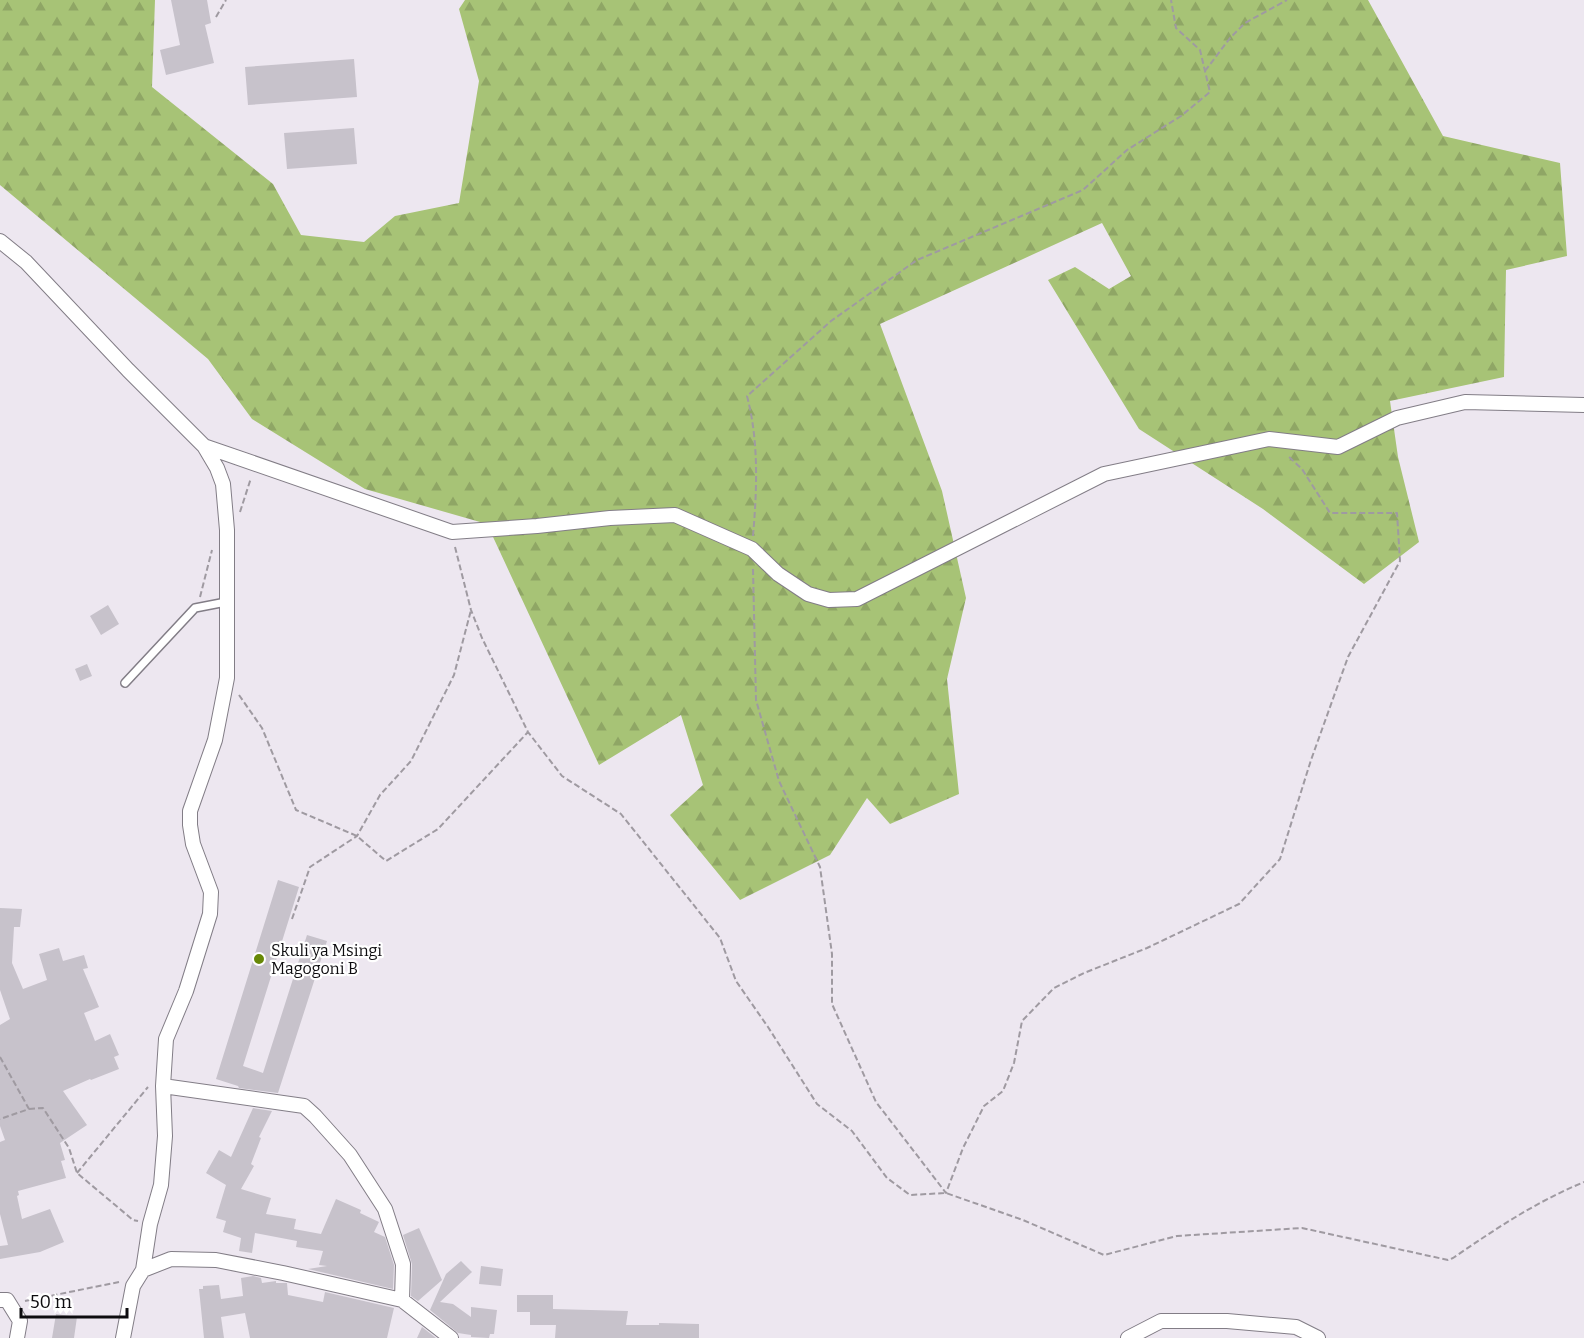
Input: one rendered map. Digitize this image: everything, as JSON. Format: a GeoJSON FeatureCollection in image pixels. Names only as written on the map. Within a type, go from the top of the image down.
{"type":"FeatureCollection","features":[{"type":"Feature","properties":{"kind":"street"},"geometry":{"type":"LineString","coordinates":[[0,241],[26,262],[204,446],[224,484],[227,530],[227,678],[215,740],[190,811],[193,844],[211,892],[210,914],[186,991],[166,1039],[159,1083],[165,1136],[161,1185],[150,1224],[143,1270],[133,1286],[123,1338]]}},
{"type":"Feature","properties":{"kind":"street"},"geometry":{"type":"LineString","coordinates":[[204,446],[452,532],[610,518],[675,515],[752,549],[778,574],[808,594],[829,600],[857,599],[1104,474],[1269,439],[1338,447],[1397,418],[1466,402],[1584,405]]}},
{"type":"Feature","properties":{"kind":"street"},"geometry":{"type":"LineString","coordinates":[[159,1083],[304,1106],[350,1155],[385,1209],[403,1264],[402,1300]]}},
{"type":"Feature","properties":{"kind":"street"},"geometry":{"type":"LineString","coordinates":[[143,1270],[171,1259],[216,1260],[402,1300],[451,1338]]}},
{"type":"Feature","properties":{"kind":"street"},"geometry":{"type":"LineString","coordinates":[[3,1300],[20,1321],[17,1338]]}},
{"type":"Feature","properties":{"kind":"street"},"geometry":{"type":"LineString","coordinates":[[1128,1338],[1161,1321],[1227,1321],[1296,1327],[1318,1338]]}},
{"type":"Feature","properties":{"kind":"lane"},"geometry":{"type":"LineString","coordinates":[[125,683],[195,609],[226,602]]}},
{"type":"Feature","properties":{"kind":"path"},"geometry":{"type":"LineString","coordinates":[[216,17],[226,0]]}},
{"type":"Feature","properties":{"kind":"path"},"geometry":{"type":"LineString","coordinates":[[946,1193],[876,1102],[832,1004],[832,954],[820,867],[779,781],[756,700],[752,549],[758,482],[753,418],[747,396],[831,321],[917,260],[1083,190],[1127,150],[1181,116],[1210,92],[1200,50],[1176,28],[1171,0]]}},
{"type":"Feature","properties":{"kind":"path"},"geometry":{"type":"LineString","coordinates":[[1205,71],[1230,38],[1245,23],[1287,0]]}},
{"type":"Feature","properties":{"kind":"path"},"geometry":{"type":"LineString","coordinates":[[946,1193],[963,1148],[984,1106],[1003,1091],[1014,1063],[1022,1021],[1038,1004],[1054,988],[1083,973],[1147,948],[1239,904],[1280,859],[1311,760],[1348,657],[1400,561],[1397,513],[1330,513],[1302,469],[1285,454]]}},
{"type":"Feature","properties":{"kind":"path"},"geometry":{"type":"LineString","coordinates":[[452,532],[471,609],[482,638],[528,732],[562,776],[621,814],[720,938],[736,981],[817,1104],[852,1131],[887,1178],[910,1195],[946,1193],[1023,1220],[1104,1255],[1178,1236],[1302,1228],[1448,1260],[1538,1203],[1584,1182]]}},
{"type":"Feature","properties":{"kind":"path"},"geometry":{"type":"LineString","coordinates":[[292,919],[310,867],[357,836],[380,795],[411,761],[454,675],[471,609]]}},
{"type":"Feature","properties":{"kind":"path"},"geometry":{"type":"LineString","coordinates":[[227,678],[262,728],[296,810],[357,836],[386,861],[438,829],[528,732]]}},
{"type":"Feature","properties":{"kind":"path"},"geometry":{"type":"LineString","coordinates":[[0,1057],[29,1109]]}},
{"type":"Feature","properties":{"kind":"path"},"geometry":{"type":"LineString","coordinates":[[78,1173],[159,1083]]}},
{"type":"Feature","properties":{"kind":"path"},"geometry":{"type":"LineString","coordinates":[[0,1119],[29,1109],[44,1108],[69,1148],[78,1173],[133,1220],[150,1224]]}},
{"type":"Feature","properties":{"kind":"path"},"geometry":{"type":"LineString","coordinates":[[3,1300],[19,1302],[119,1282]]}},
{"type":"Feature","properties":{"kind":"green space"},"geometry":{"type":"Polygon","coordinates":[[[0,0],[155,0],[152,87],[273,184],[301,235],[364,242],[395,216],[459,203],[479,81],[459,9],[465,0],[1368,0],[1443,136],[1560,163],[1567,256],[1506,270],[1504,377],[1390,401],[1398,457],[1419,542],[1364,584],[1263,509],[1139,429],[1048,280],[1075,267],[1109,289],[1131,276],[1102,223],[880,324],[942,491],[966,598],[947,679],[959,794],[890,824],[867,798],[830,855],[740,900],[670,815],[703,785],[681,715],[599,765],[487,524],[365,489],[252,419],[208,359],[0,185],[0,0]]]}},
{"type":"Feature","properties":{"kind":"building"},"geometry":{"type":"Polygon","coordinates":[[[171,0],[207,0],[211,23],[205,25],[214,63],[166,75],[160,50],[180,45],[171,0]]]}},
{"type":"Feature","properties":{"kind":"building"},"geometry":{"type":"Polygon","coordinates":[[[354,59],[357,97],[248,105],[245,67],[354,59]]]}},
{"type":"Feature","properties":{"kind":"building"},"geometry":{"type":"Polygon","coordinates":[[[354,128],[357,164],[287,169],[284,133],[354,128]]]}},
{"type":"Feature","properties":{"kind":"building"},"geometry":{"type":"Polygon","coordinates":[[[108,605],[119,624],[101,635],[90,616],[108,605]]]}},
{"type":"Feature","properties":{"kind":"building"},"geometry":{"type":"Polygon","coordinates":[[[87,664],[92,676],[80,681],[75,669],[87,664]]]}},
{"type":"Feature","properties":{"kind":"building"},"geometry":{"type":"Polygon","coordinates":[[[278,880],[299,887],[243,1066],[263,1073],[307,935],[327,941],[278,1093],[239,1088],[216,1079],[278,880]]]}},
{"type":"Feature","properties":{"kind":"building"},"geometry":{"type":"Polygon","coordinates":[[[0,908],[22,909],[20,927],[14,927],[12,963],[23,989],[47,980],[39,954],[59,948],[63,961],[84,955],[88,968],[83,969],[99,1007],[84,1013],[95,1041],[110,1034],[119,1055],[114,1057],[119,1069],[63,1091],[87,1125],[60,1143],[65,1160],[61,1161],[66,1178],[18,1191],[22,1219],[50,1209],[64,1242],[40,1252],[0,1259],[0,1246],[8,1245],[0,1214],[0,1142],[5,1140],[0,1126],[0,1025],[10,1019],[0,990],[0,908]]]}},
{"type":"Feature","properties":{"kind":"building"},"geometry":{"type":"Polygon","coordinates":[[[253,1108],[272,1111],[259,1137],[261,1138],[251,1164],[254,1166],[241,1189],[271,1198],[266,1214],[296,1219],[294,1229],[321,1234],[336,1199],[361,1210],[360,1213],[379,1222],[374,1232],[385,1237],[394,1265],[393,1289],[308,1269],[327,1266],[319,1265],[323,1251],[296,1247],[297,1241],[255,1233],[252,1253],[239,1251],[241,1238],[223,1232],[226,1221],[216,1218],[226,1185],[206,1173],[219,1150],[231,1157],[253,1108]]]}},
{"type":"Feature","properties":{"kind":"building"},"geometry":{"type":"Polygon","coordinates":[[[419,1228],[442,1280],[418,1301],[411,1296],[412,1264],[403,1235],[419,1228]]]}},
{"type":"Feature","properties":{"kind":"building"},"geometry":{"type":"Polygon","coordinates":[[[461,1261],[472,1272],[440,1302],[453,1304],[471,1317],[471,1307],[497,1310],[494,1334],[490,1334],[489,1338],[471,1337],[471,1335],[458,1333],[430,1310],[446,1274],[461,1261]]]}},
{"type":"Feature","properties":{"kind":"building"},"geometry":{"type":"Polygon","coordinates":[[[481,1266],[503,1269],[501,1286],[479,1284],[481,1266]]]}},
{"type":"Feature","properties":{"kind":"building"},"geometry":{"type":"Polygon","coordinates":[[[253,1276],[261,1278],[262,1283],[276,1281],[276,1283],[287,1283],[288,1295],[323,1302],[325,1292],[394,1308],[387,1338],[250,1338],[245,1313],[221,1317],[224,1338],[204,1338],[199,1289],[203,1289],[203,1286],[219,1285],[221,1299],[243,1296],[241,1278],[253,1276]]]}},
{"type":"Feature","properties":{"kind":"building"},"geometry":{"type":"Polygon","coordinates":[[[517,1295],[553,1295],[553,1309],[628,1311],[626,1325],[699,1324],[699,1338],[555,1338],[556,1325],[530,1325],[530,1312],[517,1312],[517,1295]]]}},
{"type":"Feature","properties":{"kind":"building"},"geometry":{"type":"Polygon","coordinates":[[[56,1314],[77,1317],[74,1338],[52,1338],[56,1314]]]}},
{"type":"Feature","properties":{"kind":"building"},"geometry":{"type":"Polygon","coordinates":[[[422,1327],[436,1338],[417,1338],[422,1327]]]}},
{"type":"Feature","properties":{"kind":"place","name":"Skuli ya Msingi Magogoni B"},"geometry":{"type":"Point","coordinates":[259,959]}}]}
